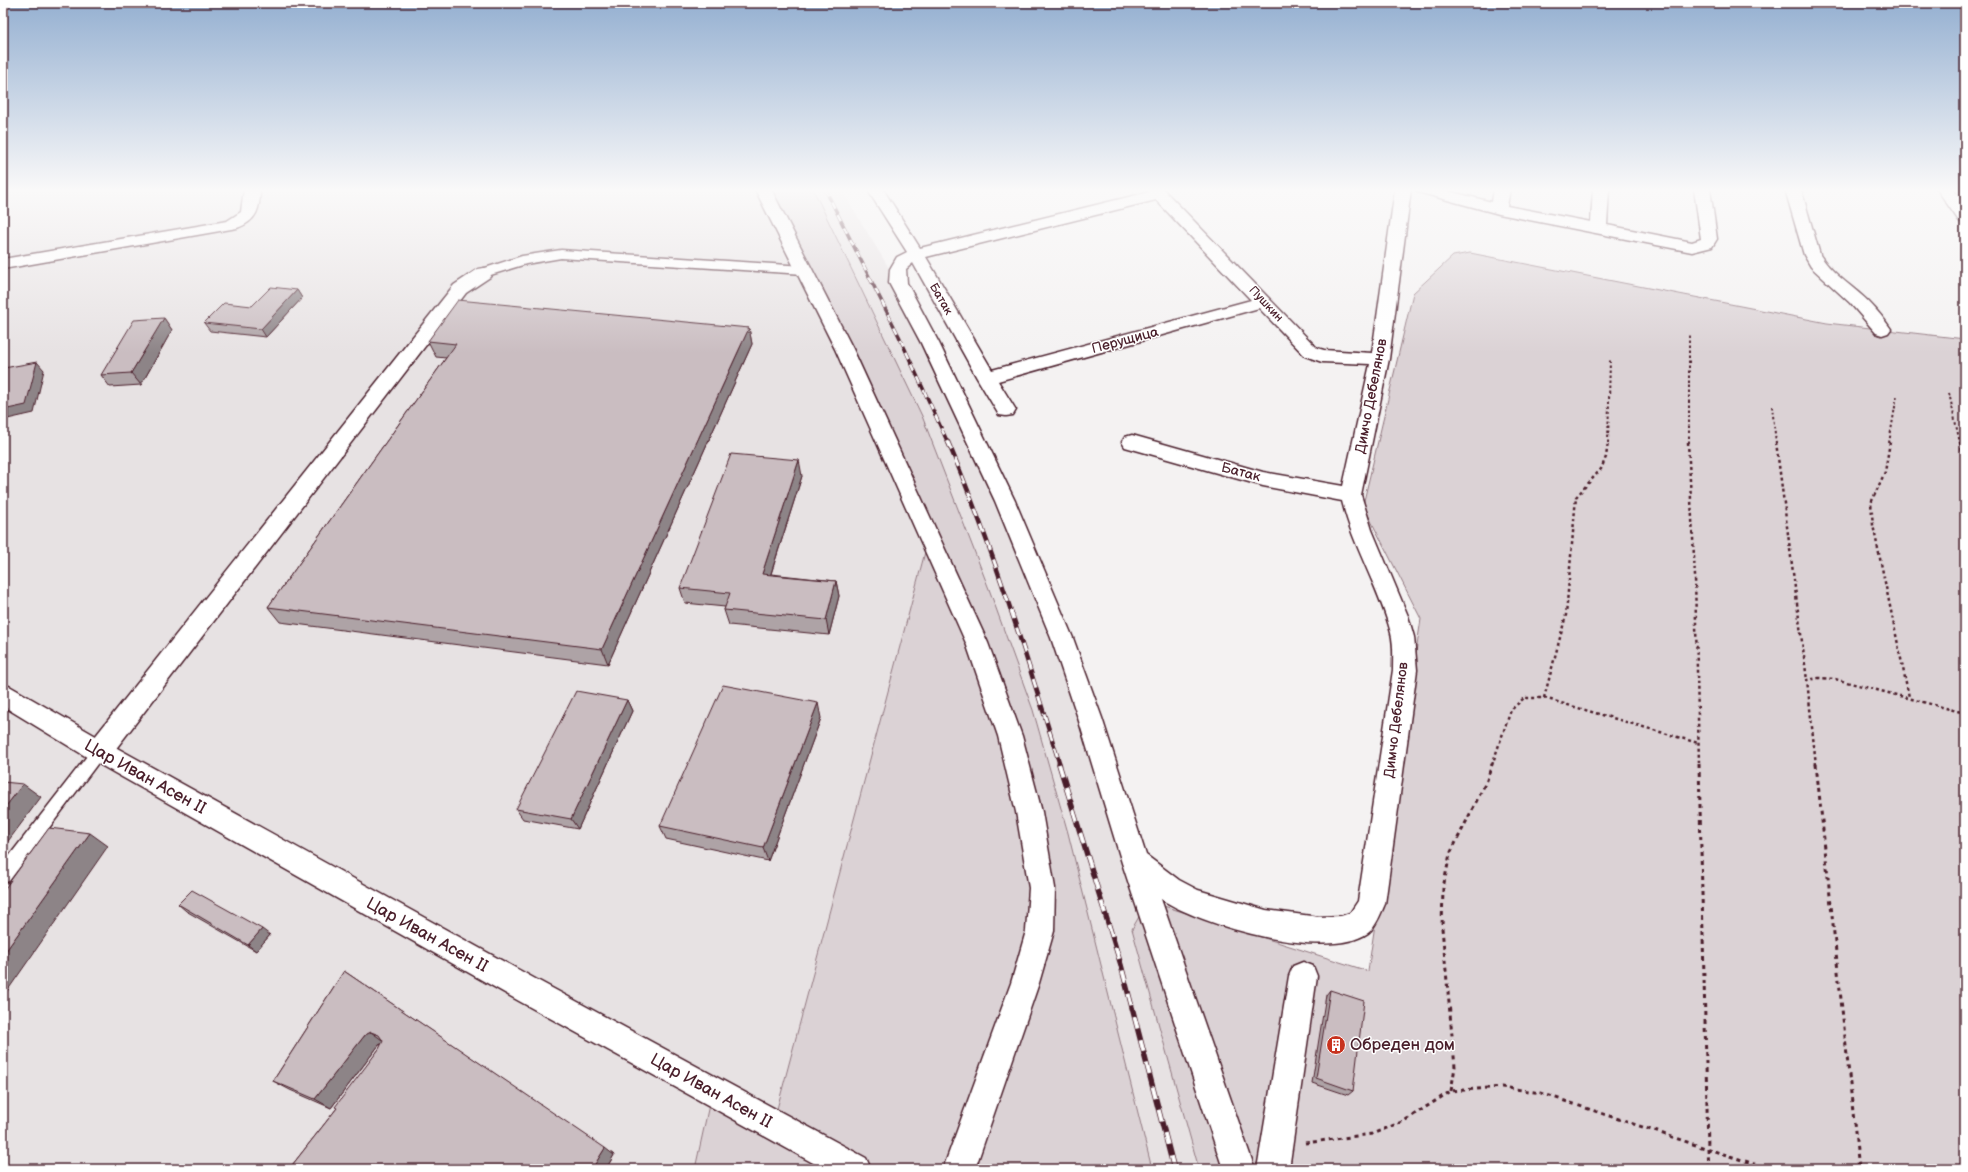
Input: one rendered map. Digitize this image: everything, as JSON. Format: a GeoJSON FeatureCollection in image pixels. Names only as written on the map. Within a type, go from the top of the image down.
{"type":"FeatureCollection","features":[{"type":"Feature","properties":{"kind":"street"},"geometry":{"type":"LineString","coordinates":[[3,264],[122,244]]}},
{"type":"Feature","properties":{"kind":"street"},"geometry":{"type":"LineString","coordinates":[[791,244],[844,349],[977,643],[1010,736],[1029,812],[1042,888],[1040,931],[1025,983],[959,1169]]}},
{"type":"Feature","properties":{"kind":"street","name":"Батак"},"geometry":{"type":"LineString","coordinates":[[910,244],[986,378],[1006,410]]}},
{"type":"Feature","properties":{"kind":"street"},"geometry":{"type":"LineString","coordinates":[[956,244],[916,254],[903,261],[898,269],[898,283],[930,343],[1005,501],[1062,638],[1090,718],[1135,863],[1239,1169]]}},
{"type":"Feature","properties":{"kind":"street","name":"Пушкин"},"geometry":{"type":"LineString","coordinates":[[1208,244],[1310,352],[1322,356],[1380,359]]}},
{"type":"Feature","properties":{"kind":"street","name":"Димчо Дебелянов"},"geometry":{"type":"LineString","coordinates":[[1135,863],[1174,892],[1206,907],[1249,920],[1311,930],[1342,930],[1359,923],[1371,904],[1405,670],[1403,635],[1389,593],[1356,517],[1351,495],[1380,359],[1396,244]]}},
{"type":"Feature","properties":{"kind":"street"},"geometry":{"type":"LineString","coordinates":[[1672,244],[1692,248],[1706,244]]}},
{"type":"Feature","properties":{"kind":"street"},"geometry":{"type":"LineString","coordinates":[[1809,244],[1812,255],[1819,267],[1856,299],[1882,329]]}},
{"type":"Feature","properties":{"kind":"street"},"geometry":{"type":"LineString","coordinates":[[99,752],[460,289],[484,273],[512,262],[538,256],[561,254],[804,270]]}},
{"type":"Feature","properties":{"kind":"street","name":"Перущица"},"geometry":{"type":"LineString","coordinates":[[986,378],[1263,302]]}},
{"type":"Feature","properties":{"kind":"street","name":"Батак"},"geometry":{"type":"LineString","coordinates":[[1132,442],[1263,479],[1351,495]]}},
{"type":"Feature","properties":{"kind":"street","name":"Цар Иван Асен II"},"geometry":{"type":"LineString","coordinates":[[3,694],[99,752],[529,991],[855,1169]]}},
{"type":"Feature","properties":{"kind":"street"},"geometry":{"type":"LineString","coordinates":[[1275,1157],[1304,976]]}},
{"type":"Feature","properties":{"kind":"lane"},"geometry":{"type":"LineString","coordinates":[[3,876],[99,752]]}},
{"type":"Feature","properties":{"kind":"path"},"geometry":{"type":"LineString","coordinates":[[1689,335],[1688,432],[1695,576],[1708,1149],[1710,1169]]}},
{"type":"Feature","properties":{"kind":"path"},"geometry":{"type":"LineString","coordinates":[[1544,698],[1566,615],[1576,496],[1584,485],[1596,475],[1605,463],[1607,448],[1610,359]]}},
{"type":"Feature","properties":{"kind":"path"},"geometry":{"type":"LineString","coordinates":[[1949,393],[1965,466]]}},
{"type":"Feature","properties":{"kind":"path"},"geometry":{"type":"LineString","coordinates":[[1897,395],[1885,472],[1871,504],[1873,525],[1908,697]]}},
{"type":"Feature","properties":{"kind":"path"},"geometry":{"type":"LineString","coordinates":[[1772,406],[1779,476],[1807,680],[1859,1169]]}},
{"type":"Feature","properties":{"kind":"path"},"geometry":{"type":"LineString","coordinates":[[1807,680],[1819,678],[1835,680],[1908,697],[1965,713]]}},
{"type":"Feature","properties":{"kind":"path"},"geometry":{"type":"LineString","coordinates":[[1451,1091],[1455,1067],[1442,928],[1443,888],[1450,854],[1464,823],[1487,780],[1511,710],[1524,698],[1544,698],[1698,743]]}},
{"type":"Feature","properties":{"kind":"path"},"geometry":{"type":"LineString","coordinates":[[1275,1157],[1372,1134],[1404,1121],[1451,1091],[1502,1087],[1541,1092],[1770,1169]]}},
{"type":"Feature","properties":{"kind":"shaded area"},"geometry":{"type":"Polygon","coordinates":[[[3,244],[789,244],[929,537],[773,1124],[712,1092],[695,1169],[3,1169],[3,244]]]}},
{"type":"Feature","properties":{"kind":"shaded area"},"geometry":{"type":"Polygon","coordinates":[[[789,244],[839,244],[922,416],[989,589],[1033,710],[1068,833],[1152,1169],[695,1169],[712,1091],[773,1124],[929,537],[789,244]]]}},
{"type":"Feature","properties":{"kind":"shaded area"},"geometry":{"type":"Polygon","coordinates":[[[839,244],[874,244],[898,283],[1005,501],[1148,901],[1132,929],[1199,1169],[1152,1169],[1068,833],[1033,710],[989,589],[922,416],[839,244]]]}},
{"type":"Feature","properties":{"kind":"shaded area"},"geometry":{"type":"Polygon","coordinates":[[[1470,253],[1827,323],[1965,339],[1965,1169],[1199,1169],[1132,929],[1148,901],[1368,971],[1421,619],[1363,505],[1413,293],[1453,256],[1470,253]]]}},
{"type":"Feature","properties":{"kind":"building"},"geometry":{"type":"Polygon","coordinates":[[[271,287],[297,290],[261,329],[204,323],[224,303],[252,306],[271,287]]]}},
{"type":"Feature","properties":{"kind":"building"},"geometry":{"type":"Polygon","coordinates":[[[458,300],[749,328],[602,649],[268,607],[456,344],[428,341],[458,300]]]}},
{"type":"Feature","properties":{"kind":"building"},"geometry":{"type":"Polygon","coordinates":[[[164,318],[131,373],[101,375],[134,320],[164,318]]]}},
{"type":"Feature","properties":{"kind":"building"},"geometry":{"type":"Polygon","coordinates":[[[37,362],[26,405],[3,410],[4,368],[37,362]]]}},
{"type":"Feature","properties":{"kind":"building"},"geometry":{"type":"Polygon","coordinates":[[[731,454],[799,460],[762,574],[836,581],[826,620],[724,610],[730,593],[680,588],[731,454]]]}},
{"type":"Feature","properties":{"kind":"building"},"geometry":{"type":"Polygon","coordinates":[[[723,685],[818,703],[763,848],[660,826],[723,685]]]}},
{"type":"Feature","properties":{"kind":"building"},"geometry":{"type":"Polygon","coordinates":[[[576,691],[627,700],[571,819],[516,809],[576,691]]]}},
{"type":"Feature","properties":{"kind":"building"},"geometry":{"type":"Polygon","coordinates":[[[3,782],[23,784],[3,810],[3,782]]]}},
{"type":"Feature","properties":{"kind":"building"},"geometry":{"type":"Polygon","coordinates":[[[49,828],[90,833],[3,955],[3,891],[49,828]]]}},
{"type":"Feature","properties":{"kind":"building"},"geometry":{"type":"Polygon","coordinates":[[[192,890],[262,929],[248,945],[178,904],[192,890]]]}},
{"type":"Feature","properties":{"kind":"building"},"geometry":{"type":"Polygon","coordinates":[[[344,971],[605,1148],[592,1169],[289,1169],[337,1108],[335,1107],[379,1049],[383,1041],[379,1035],[371,1032],[365,1035],[315,1099],[273,1081],[344,971]]]}},
{"type":"Feature","properties":{"kind":"building","name":"Обреден дом"},"geometry":{"type":"Polygon","coordinates":[[[1330,990],[1364,1001],[1353,1091],[1316,1078],[1330,990]]]}},
{"type":"Feature","properties":{"kind":"railway"},"geometry":{"type":"LineString","coordinates":[[853,244],[899,336],[948,443]]}},
{"type":"Feature","properties":{"kind":"railway"},"geometry":{"type":"LineString","coordinates":[[948,442],[980,521],[1060,765]]}},
{"type":"Feature","properties":{"kind":"railway"},"geometry":{"type":"LineString","coordinates":[[1059,764],[1121,965],[1174,1169]]}},
{"type":"Feature","properties":{"kind":"place","name":"Обреден дом"},"geometry":{"type":"Point","coordinates":[1336,1045]}}]}
